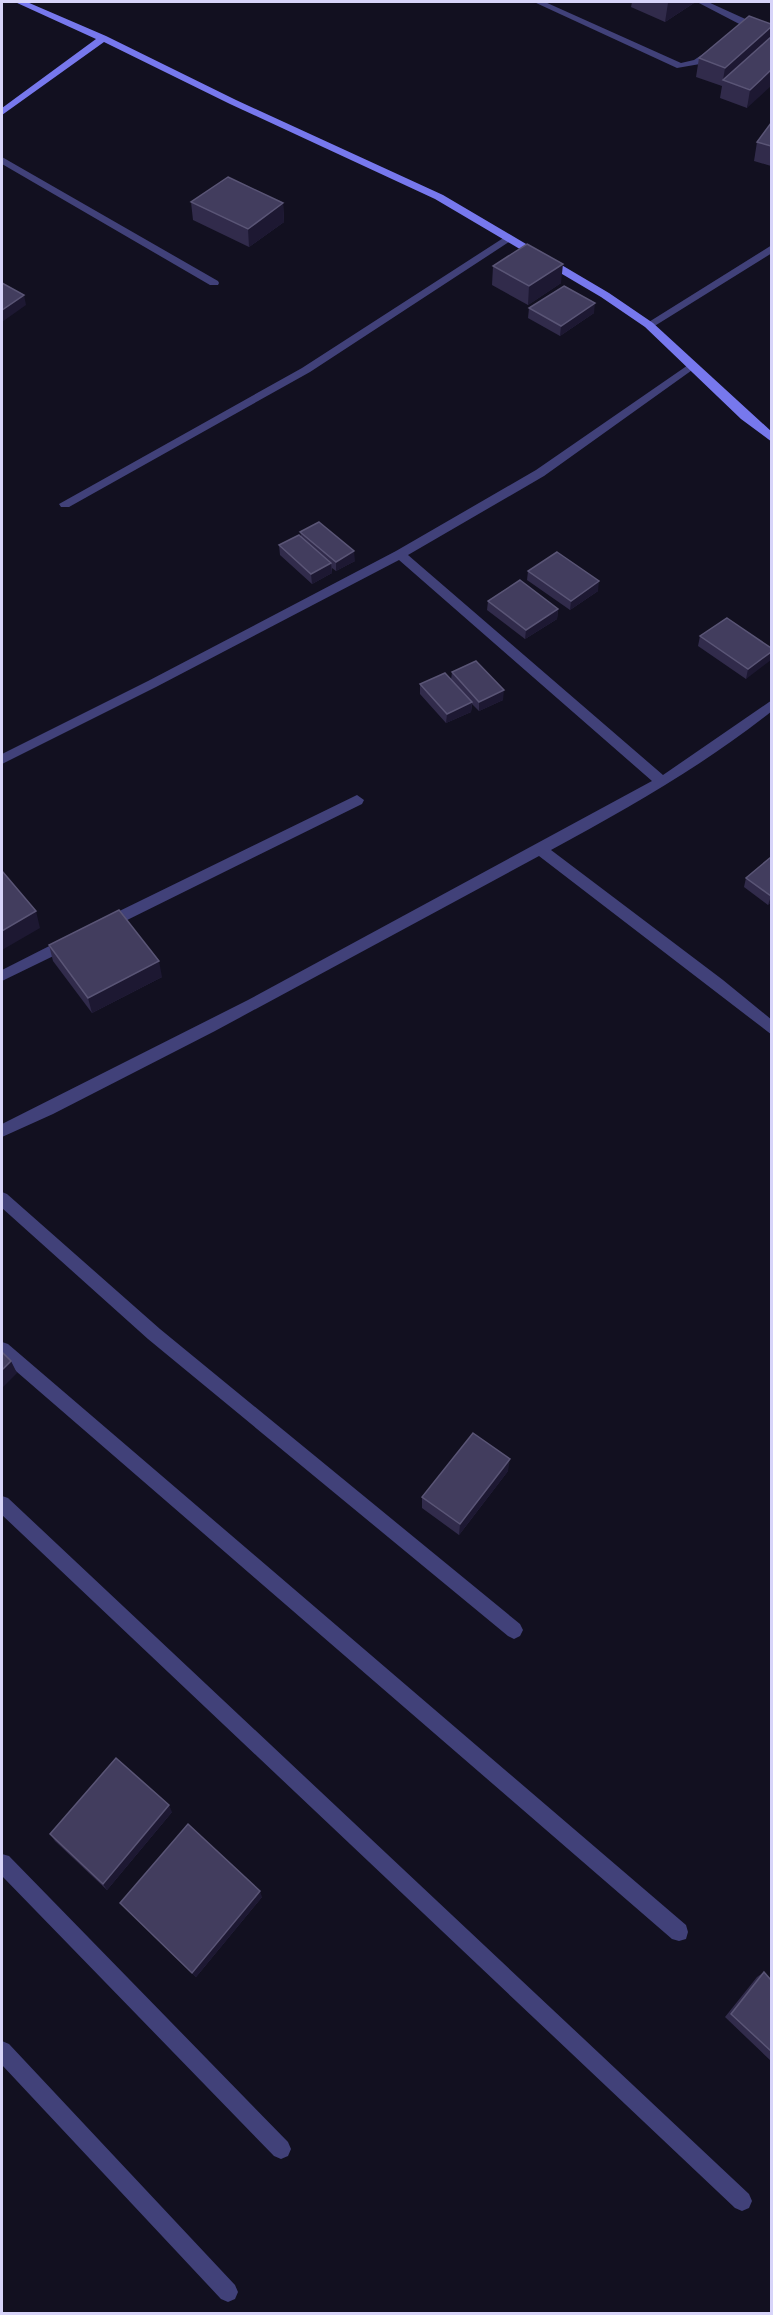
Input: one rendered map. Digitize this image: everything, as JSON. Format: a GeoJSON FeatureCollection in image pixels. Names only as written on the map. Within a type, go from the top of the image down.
{"type":"FeatureCollection","features":[{"type":"Feature","properties":{"kind":"street"},"geometry":{"type":"LineString","coordinates":[[20,2],[103,38],[233,102],[439,197],[605,295],[649,325],[771,438]]}},
{"type":"Feature","properties":{"kind":"street"},"geometry":{"type":"LineString","coordinates":[[539,2],[680,66],[697,62],[723,44]]}},
{"type":"Feature","properties":{"kind":"street"},"geometry":{"type":"LineString","coordinates":[[702,2],[745,29],[771,34]]}},
{"type":"Feature","properties":{"kind":"street"},"geometry":{"type":"LineString","coordinates":[[2,112],[103,38]]}},
{"type":"Feature","properties":{"kind":"street"},"geometry":{"type":"LineString","coordinates":[[2,160],[214,283]]}},
{"type":"Feature","properties":{"kind":"street"},"geometry":{"type":"LineString","coordinates":[[65,504],[306,370],[508,238]]}},
{"type":"Feature","properties":{"kind":"street"},"geometry":{"type":"LineString","coordinates":[[649,325],[771,248]]}},
{"type":"Feature","properties":{"kind":"street"},"geometry":{"type":"LineString","coordinates":[[2,759],[152,684],[400,554],[540,473],[691,366]]}},
{"type":"Feature","properties":{"kind":"street"},"geometry":{"type":"LineString","coordinates":[[400,554],[663,782]]}},
{"type":"Feature","properties":{"kind":"street"},"geometry":{"type":"LineString","coordinates":[[2,1131],[237,1014],[663,782],[745,727],[771,704]]}},
{"type":"Feature","properties":{"kind":"street"},"geometry":{"type":"LineString","coordinates":[[2,976],[357,800]]}},
{"type":"Feature","properties":{"kind":"street"},"geometry":{"type":"LineString","coordinates":[[539,848],[718,984],[771,1029]]}},
{"type":"Feature","properties":{"kind":"street"},"geometry":{"type":"LineString","coordinates":[[2,1199],[154,1334],[514,1630]]}},
{"type":"Feature","properties":{"kind":"street"},"geometry":{"type":"LineString","coordinates":[[2,1349],[680,1932]]}},
{"type":"Feature","properties":{"kind":"street"},"geometry":{"type":"LineString","coordinates":[[2,1503],[742,2201]]}},
{"type":"Feature","properties":{"kind":"street"},"geometry":{"type":"LineString","coordinates":[[2,1863],[281,2149]]}},
{"type":"Feature","properties":{"kind":"street"},"geometry":{"type":"LineString","coordinates":[[2,2051],[228,2292]]}},
{"type":"Feature","properties":{"kind":"building"},"geometry":{"type":"Polygon","coordinates":[[[749,16],[771,24],[771,27],[725,68],[699,58],[749,16]]]}},
{"type":"Feature","properties":{"kind":"building"},"geometry":{"type":"Polygon","coordinates":[[[771,37],[771,70],[750,90],[723,80],[771,37]]]}},
{"type":"Feature","properties":{"kind":"building"},"geometry":{"type":"Polygon","coordinates":[[[771,123],[771,146],[757,142],[771,123]]]}},
{"type":"Feature","properties":{"kind":"building"},"geometry":{"type":"Polygon","coordinates":[[[228,177],[283,203],[248,229],[191,202],[228,177]]]}},
{"type":"Feature","properties":{"kind":"building"},"geometry":{"type":"Polygon","coordinates":[[[527,244],[563,264],[529,286],[493,266],[527,244]]]}},
{"type":"Feature","properties":{"kind":"building"},"geometry":{"type":"Polygon","coordinates":[[[2,283],[24,295],[2,310],[2,283]]]}},
{"type":"Feature","properties":{"kind":"building"},"geometry":{"type":"Polygon","coordinates":[[[564,286],[595,303],[561,326],[529,308],[564,286]]]}},
{"type":"Feature","properties":{"kind":"building"},"geometry":{"type":"Polygon","coordinates":[[[319,522],[354,551],[336,562],[300,532],[319,522]]]}},
{"type":"Feature","properties":{"kind":"building"},"geometry":{"type":"Polygon","coordinates":[[[299,535],[331,563],[311,574],[279,545],[299,535]]]}},
{"type":"Feature","properties":{"kind":"building"},"geometry":{"type":"Polygon","coordinates":[[[557,552],[599,581],[571,601],[528,571],[557,552]]]}},
{"type":"Feature","properties":{"kind":"building"},"geometry":{"type":"Polygon","coordinates":[[[520,580],[558,609],[526,630],[488,601],[520,580]]]}},
{"type":"Feature","properties":{"kind":"building"},"geometry":{"type":"Polygon","coordinates":[[[727,618],[771,648],[771,652],[748,669],[700,636],[727,618]]]}},
{"type":"Feature","properties":{"kind":"building"},"geometry":{"type":"Polygon","coordinates":[[[476,661],[504,690],[479,702],[452,672],[476,661]]]}},
{"type":"Feature","properties":{"kind":"building"},"geometry":{"type":"Polygon","coordinates":[[[445,673],[472,702],[447,714],[420,684],[445,673]]]}},
{"type":"Feature","properties":{"kind":"building"},"geometry":{"type":"Polygon","coordinates":[[[771,857],[771,896],[746,878],[771,857]]]}},
{"type":"Feature","properties":{"kind":"building"},"geometry":{"type":"Polygon","coordinates":[[[2,871],[36,911],[2,931],[2,871]]]}},
{"type":"Feature","properties":{"kind":"building"},"geometry":{"type":"Polygon","coordinates":[[[119,910],[159,961],[88,998],[49,945],[119,910]]]}},
{"type":"Feature","properties":{"kind":"building"},"geometry":{"type":"Polygon","coordinates":[[[2,1352],[11,1361],[2,1370],[2,1352]]]}},
{"type":"Feature","properties":{"kind":"building"},"geometry":{"type":"Polygon","coordinates":[[[473,1433],[510,1459],[460,1524],[422,1497],[473,1433]]]}},
{"type":"Feature","properties":{"kind":"building"},"geometry":{"type":"Polygon","coordinates":[[[116,1758],[169,1805],[103,1884],[50,1834],[116,1758]]]}},
{"type":"Feature","properties":{"kind":"building"},"geometry":{"type":"Polygon","coordinates":[[[188,1824],[260,1891],[192,1973],[120,1903],[188,1824]]]}},
{"type":"Feature","properties":{"kind":"building"},"geometry":{"type":"Polygon","coordinates":[[[764,1972],[771,1980],[771,2051],[731,2014],[764,1972]]]}}]}
